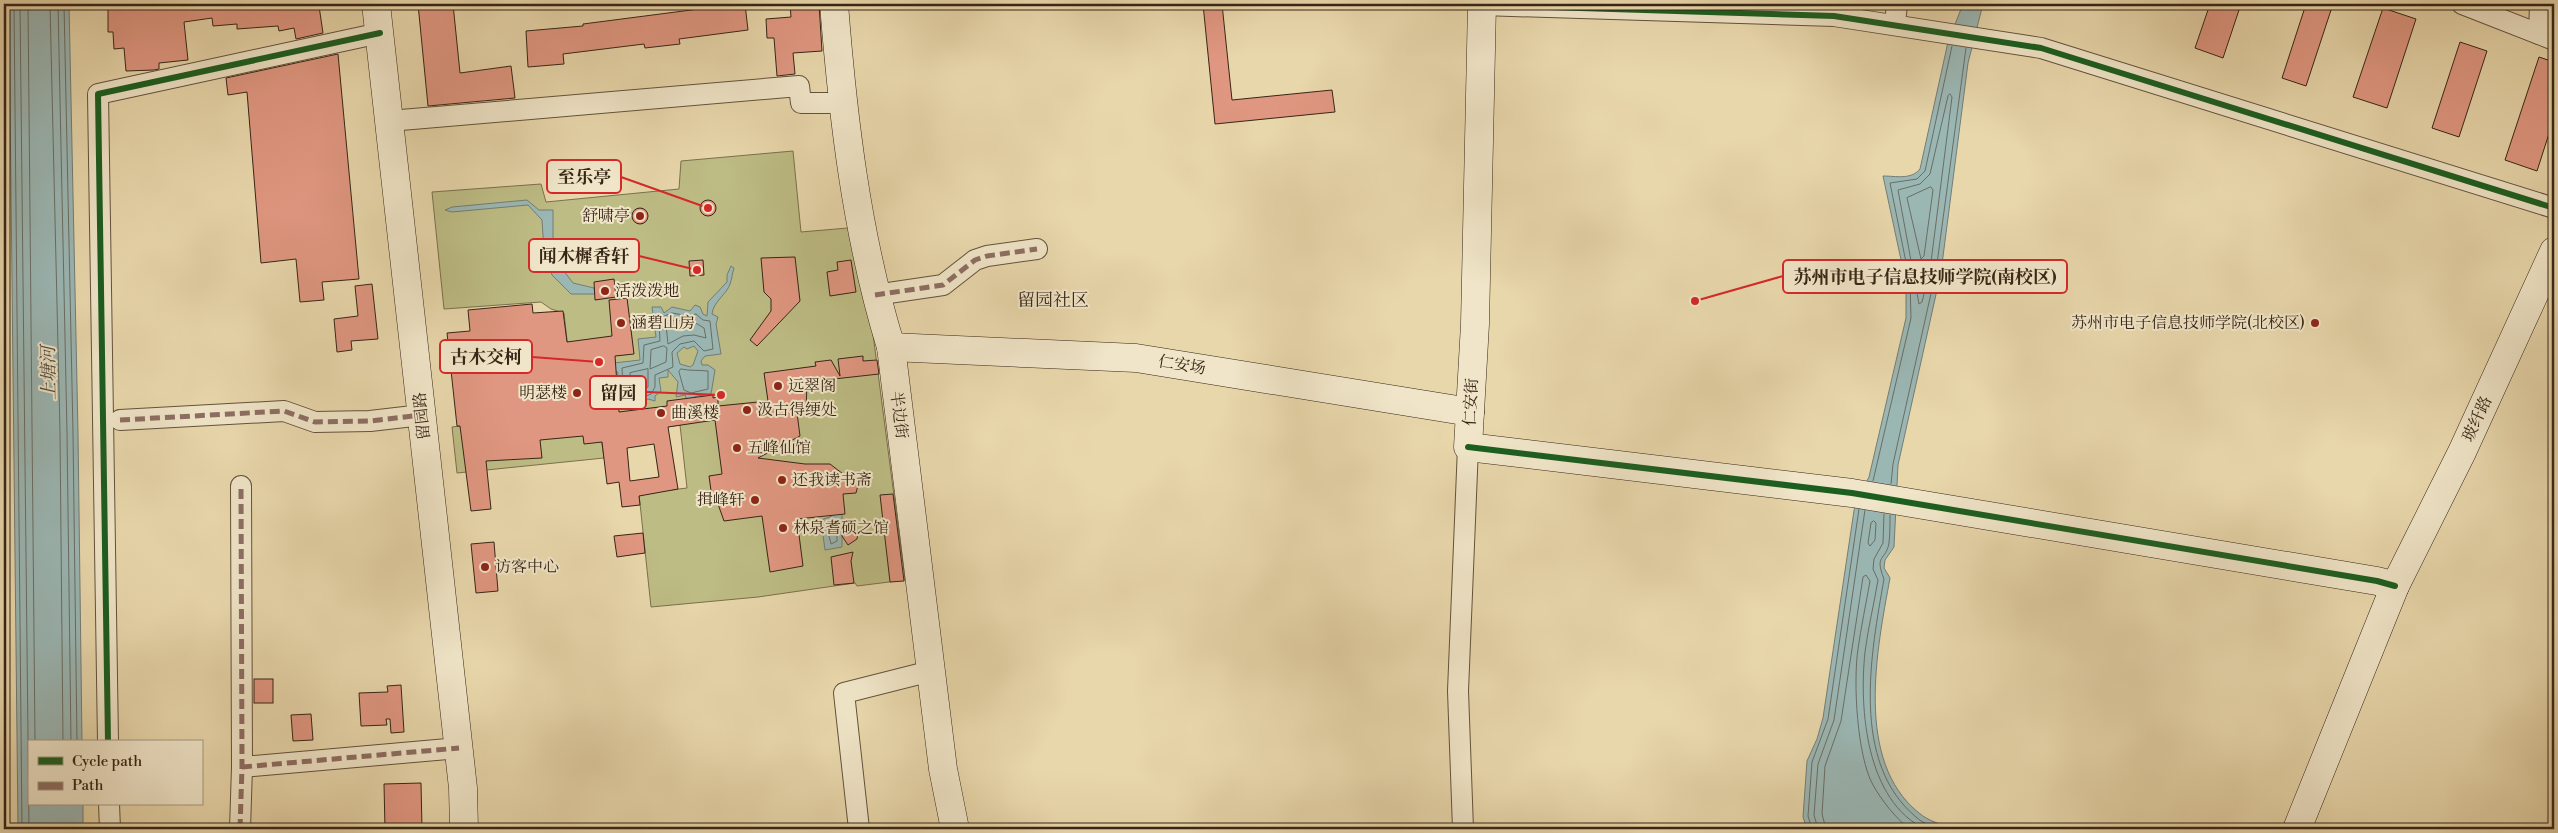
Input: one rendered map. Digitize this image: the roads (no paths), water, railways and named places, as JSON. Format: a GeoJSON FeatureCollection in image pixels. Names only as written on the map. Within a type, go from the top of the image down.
{"type":"FeatureCollection","features":[{"type":"Feature","properties":{"kind":"street","name":"留园路"},"geometry":{"type":"LineString","coordinates":[[376,4],[459,748],[463,788],[464,829]]}},
{"type":"Feature","properties":{"kind":"street","name":"半边街"},"geometry":{"type":"LineString","coordinates":[[834,4],[842,103],[875,295],[891,347],[943,769],[955,829]]}},
{"type":"Feature","properties":{"kind":"street"},"geometry":{"type":"LineString","coordinates":[[1482,4],[1834,16],[1896,14],[1945,34],[2041,48],[2554,208]]}},
{"type":"Feature","properties":{"kind":"street","name":"仁安街"},"geometry":{"type":"LineString","coordinates":[[1463,829],[1458,691],[1470,412],[1482,4]]}},
{"type":"Feature","properties":{"kind":"street"},"geometry":{"type":"LineString","coordinates":[[2462,4],[2547,37]]}},
{"type":"Feature","properties":{"kind":"street"},"geometry":{"type":"LineString","coordinates":[[2540,4],[2547,37]]}},
{"type":"Feature","properties":{"kind":"street"},"geometry":{"type":"LineString","coordinates":[[108,740],[98,94],[380,33]]}},
{"type":"Feature","properties":{"kind":"street"},"geometry":{"type":"LineString","coordinates":[[390,121],[799,86],[801,103],[842,103]]}},
{"type":"Feature","properties":{"kind":"street"},"geometry":{"type":"LineString","coordinates":[[875,295],[943,285],[975,260],[987,256],[1037,249]]}},
{"type":"Feature","properties":{"kind":"street","name":"玻纤路"},"geometry":{"type":"LineString","coordinates":[[2297,829],[2395,586],[2462,452],[2554,251]]}},
{"type":"Feature","properties":{"kind":"street","name":"仁安场"},"geometry":{"type":"LineString","coordinates":[[891,347],[1136,358],[1470,412]]}},
{"type":"Feature","properties":{"kind":"street"},"geometry":{"type":"LineString","coordinates":[[120,420],[284,411],[315,422],[370,421],[422,415]]}},
{"type":"Feature","properties":{"kind":"street"},"geometry":{"type":"LineString","coordinates":[[1468,447],[1852,493],[1907,504],[2395,586]]}},
{"type":"Feature","properties":{"kind":"street"},"geometry":{"type":"LineString","coordinates":[[240,829],[242,767],[242,486]]}},
{"type":"Feature","properties":{"kind":"street"},"geometry":{"type":"LineString","coordinates":[[859,829],[844,693],[930,671]]}},
{"type":"Feature","properties":{"kind":"street"},"geometry":{"type":"LineString","coordinates":[[242,767],[459,748]]}},
{"type":"Feature","properties":{"kind":"street"},"geometry":{"type":"LineString","coordinates":[[109,806],[110,829]]}},
{"type":"Feature","properties":{"kind":"water","name":"上塘河"},"geometry":{"type":"Polygon","coordinates":[[[9,4],[69,4],[82,740],[28,740],[28,806],[83,806],[83,829],[18,829],[9,4]]]}},
{"type":"Feature","properties":{"kind":"water"},"geometry":{"type":"Polygon","coordinates":[[[1963,4],[1983,4],[1968,63],[1941,272],[1898,465],[1894,547],[1885,560],[1884,568],[1890,578],[1876,670],[1875,703],[1878,735],[1885,764],[1899,791],[1923,816],[1954,829],[1807,829],[1803,817],[1807,761],[1817,739],[1823,718],[1855,504],[1869,477],[1906,318],[1906,283],[1883,176],[1908,176],[1920,169],[1948,42],[1963,4]]]}},
{"type":"Feature","properties":{"kind":"water"},"geometry":{"type":"Polygon","coordinates":[[[527,200],[539,210],[553,210],[553,248],[560,266],[573,283],[594,288],[595,294],[571,294],[552,275],[544,251],[542,220],[528,205],[452,212],[445,210],[452,207],[527,200]]]}},
{"type":"Feature","properties":{"kind":"water"},"geometry":{"type":"Polygon","coordinates":[[[731,266],[734,268],[731,282],[715,306],[712,314],[718,317],[716,324],[721,354],[705,356],[701,361],[702,365],[708,365],[715,370],[711,394],[687,400],[685,395],[676,397],[678,382],[668,370],[668,377],[659,378],[661,391],[655,396],[655,401],[648,399],[642,402],[642,406],[630,403],[628,408],[622,408],[621,394],[617,388],[618,372],[615,372],[614,363],[640,360],[638,339],[656,337],[652,307],[661,307],[664,313],[672,307],[690,311],[695,305],[700,307],[703,314],[707,316],[708,302],[727,282],[727,275],[731,266]],[[694,346],[687,349],[684,347],[677,353],[680,364],[690,367],[693,365],[698,351],[694,346]]]}},
{"type":"Feature","properties":{"kind":"water"},"geometry":{"type":"Polygon","coordinates":[[[837,511],[842,515],[842,547],[825,550],[821,520],[832,516],[832,512],[837,511]]]}},
{"type":"Feature","properties":{"kind":"place","name":"至乐亭"},"geometry":{"type":"Point","coordinates":[708,208]}},
{"type":"Feature","properties":{"kind":"place","name":"舒啸亭"},"geometry":{"type":"Point","coordinates":[640,216]}},
{"type":"Feature","properties":{"kind":"place","name":"闻木樨香轩"},"geometry":{"type":"Point","coordinates":[697,270]}},
{"type":"Feature","properties":{"kind":"place","name":"活泼泼地"},"geometry":{"type":"Point","coordinates":[605,291]}},
{"type":"Feature","properties":{"kind":"place","name":"苏州市电子信息技师学院(南校区)"},"geometry":{"type":"Point","coordinates":[1695,301]}},
{"type":"Feature","properties":{"kind":"place","name":"涵碧山房"},"geometry":{"type":"Point","coordinates":[621,323]}},
{"type":"Feature","properties":{"kind":"place","name":"苏州市电子信息技师学院(北校区)"},"geometry":{"type":"Point","coordinates":[2315,323]}},
{"type":"Feature","properties":{"kind":"place","name":"古木交柯"},"geometry":{"type":"Point","coordinates":[599,362]}},
{"type":"Feature","properties":{"kind":"place","name":"远翠阁"},"geometry":{"type":"Point","coordinates":[778,386]}},
{"type":"Feature","properties":{"kind":"place","name":"明瑟楼"},"geometry":{"type":"Point","coordinates":[577,393]}},
{"type":"Feature","properties":{"kind":"place","name":"留园"},"geometry":{"type":"Point","coordinates":[721,395]}},
{"type":"Feature","properties":{"kind":"place","name":"汲古得绠处"},"geometry":{"type":"Point","coordinates":[747,410]}},
{"type":"Feature","properties":{"kind":"place","name":"曲溪楼"},"geometry":{"type":"Point","coordinates":[661,413]}},
{"type":"Feature","properties":{"kind":"place","name":"五峰仙馆"},"geometry":{"type":"Point","coordinates":[737,448]}},
{"type":"Feature","properties":{"kind":"place","name":"还我读书斋"},"geometry":{"type":"Point","coordinates":[782,480]}},
{"type":"Feature","properties":{"kind":"place","name":"揖峰轩"},"geometry":{"type":"Point","coordinates":[755,500]}},
{"type":"Feature","properties":{"kind":"place","name":"林泉耆硕之馆"},"geometry":{"type":"Point","coordinates":[783,528]}},
{"type":"Feature","properties":{"kind":"place","name":"访客中心"},"geometry":{"type":"Point","coordinates":[485,567]}},
{"type":"Feature","properties":{"kind":"district","name":"留园社区"},"geometry":{"type":"Point","coordinates":[1053,300]}}]}
